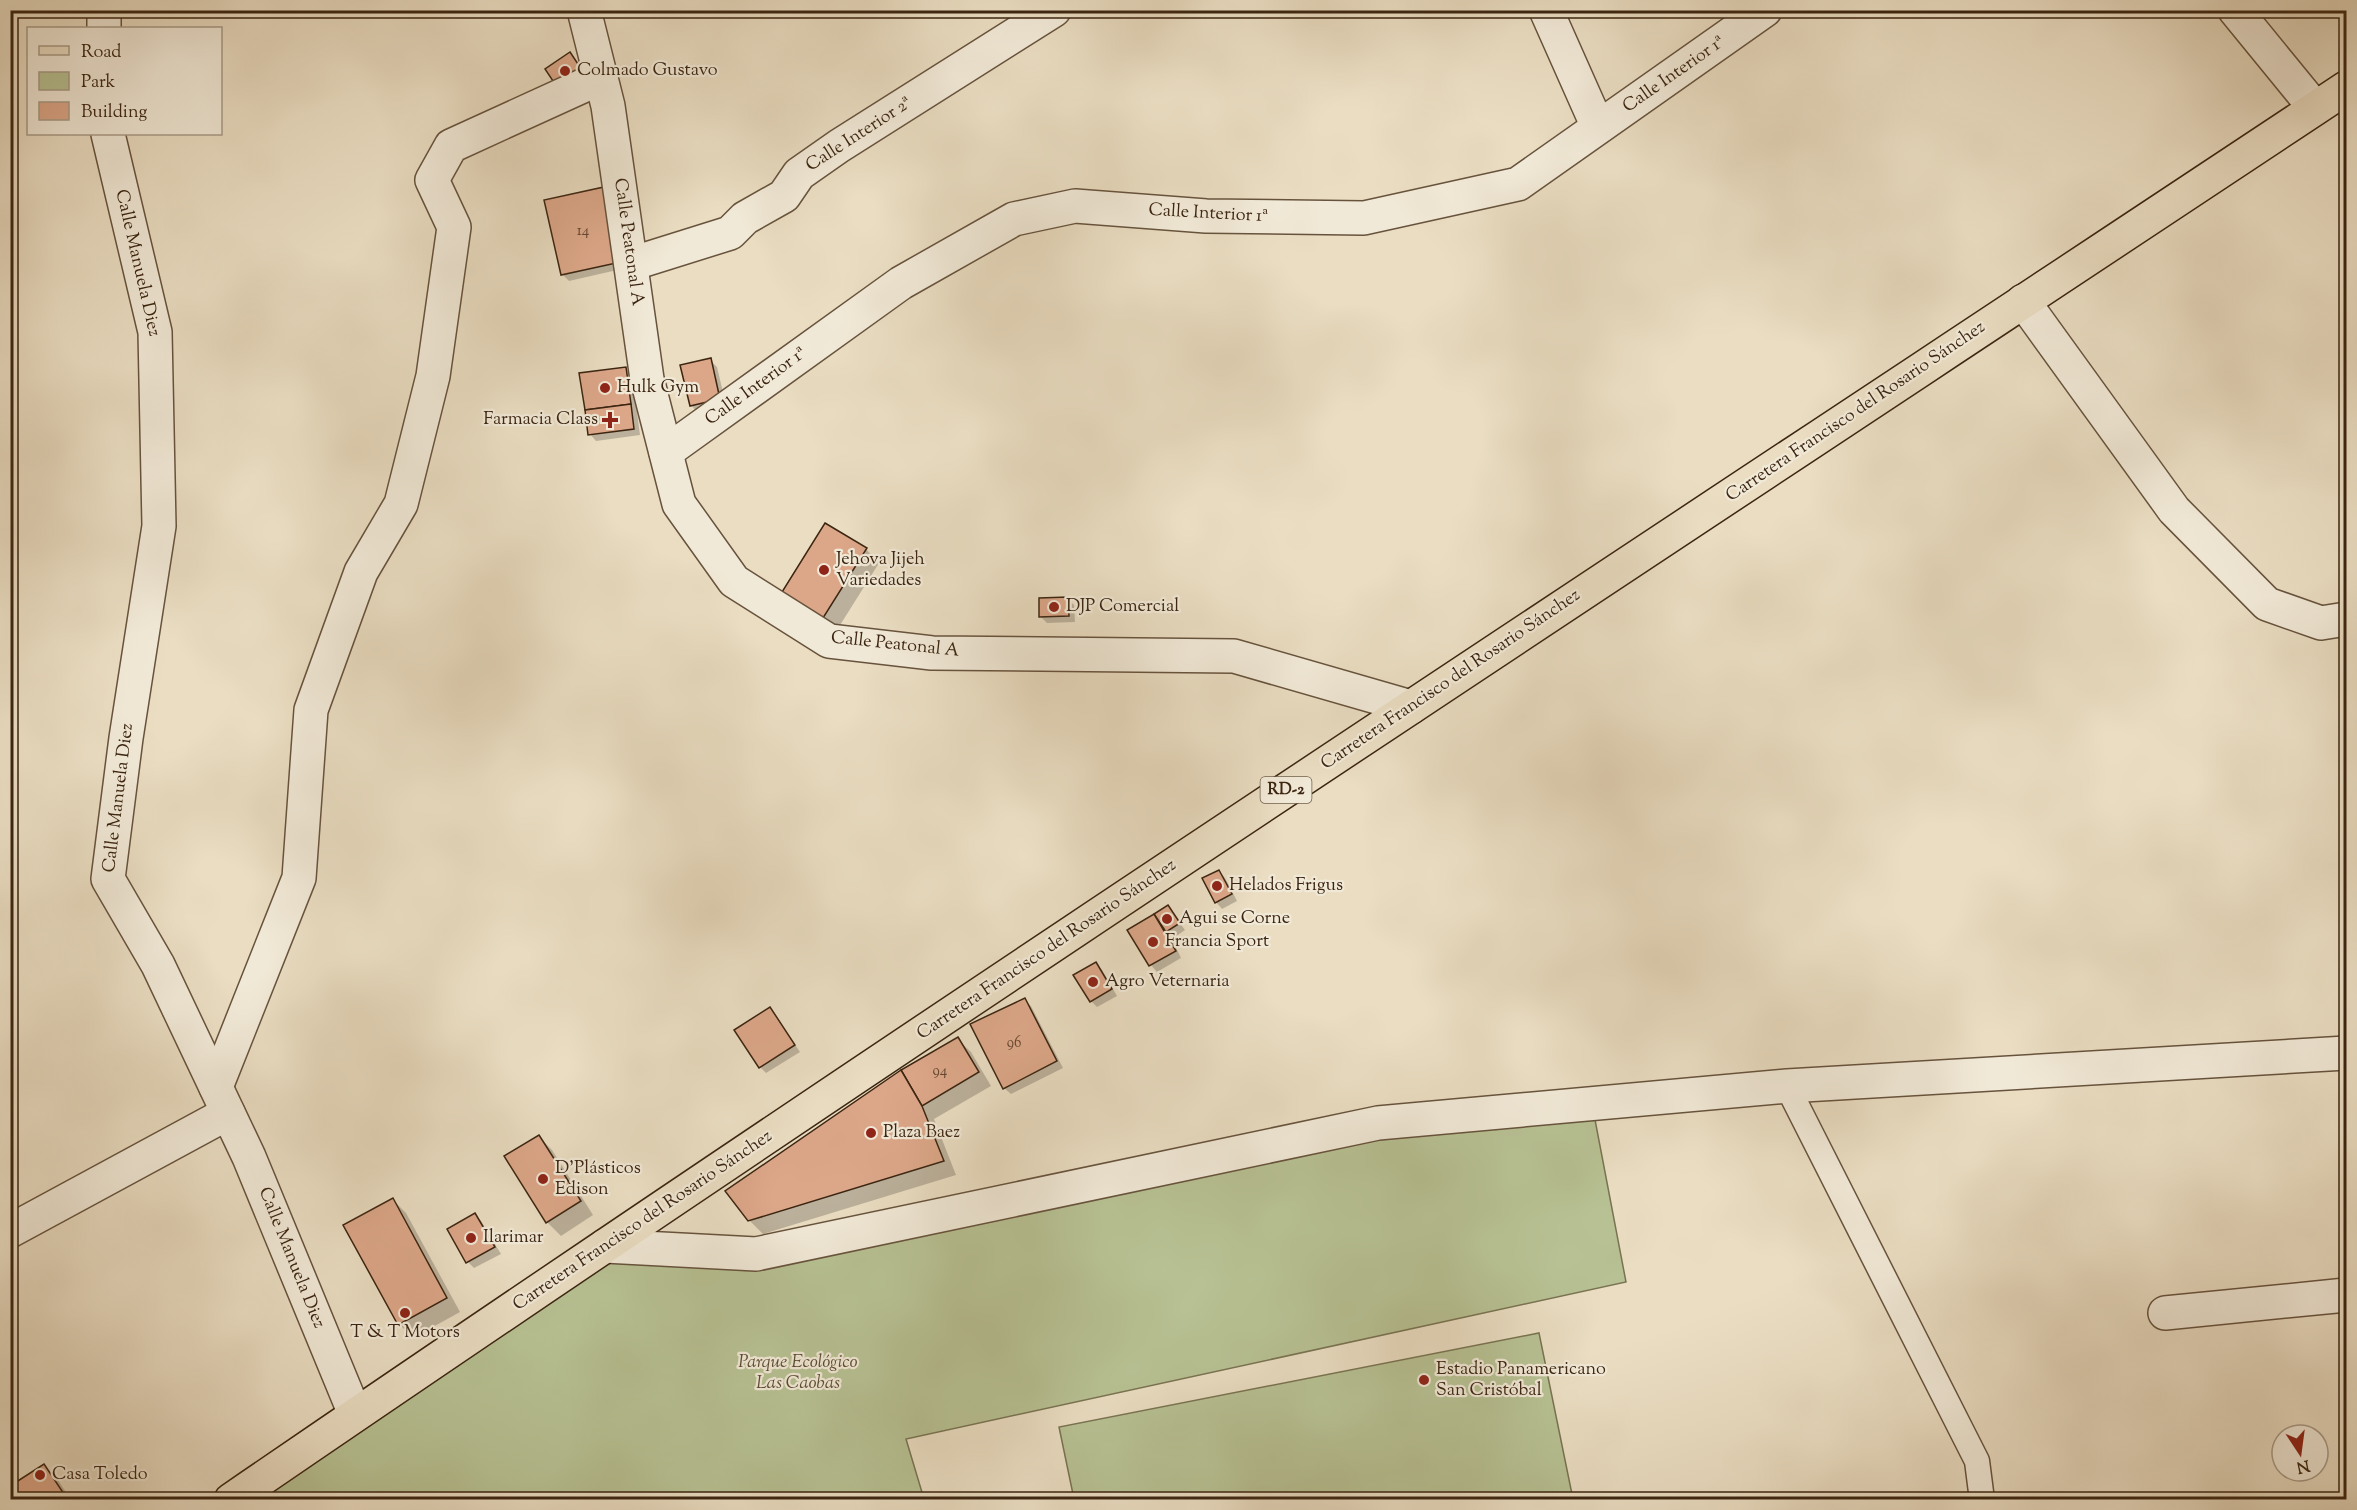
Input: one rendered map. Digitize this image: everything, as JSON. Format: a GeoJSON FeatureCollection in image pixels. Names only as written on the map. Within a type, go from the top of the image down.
{"type":"FeatureCollection","features":[{"type":"Feature","properties":{"kind":"main road","name":"Carretera Francisco del Rosario Sánchez"},"geometry":{"type":"LineString","coordinates":[[231,1500],[355,1414],[1411,707],[2346,88]]}},
{"type":"Feature","properties":{"kind":"street"},"geometry":{"type":"LineString","coordinates":[[104,10],[104,27]]}},
{"type":"Feature","properties":{"kind":"street","name":"Calle Peatonal A"},"geometry":{"type":"LineString","coordinates":[[584,10],[608,106],[647,379],[679,504],[734,581],[829,641],[932,653],[1234,656],[1411,707]]}},
{"type":"Feature","properties":{"kind":"street","name":"Calle Interior 2ª"},"geometry":{"type":"LineString","coordinates":[[631,264],[730,233],[746,218],[784,196],[799,174],[839,146],[1054,10]]}},
{"type":"Feature","properties":{"kind":"street"},"geometry":{"type":"LineString","coordinates":[[1546,10],[1599,127]]}},
{"type":"Feature","properties":{"kind":"street","name":"Calle Interior 1ª"},"geometry":{"type":"LineString","coordinates":[[666,452],[901,283],[1014,219],[1075,206],[1206,216],[1364,218],[1518,184],[1765,10]]}},
{"type":"Feature","properties":{"kind":"street"},"geometry":{"type":"LineString","coordinates":[[2235,10],[2315,108]]}},
{"type":"Feature","properties":{"kind":"street"},"geometry":{"type":"LineString","coordinates":[[10,1231],[222,1100],[299,878],[311,710],[361,572],[401,504],[430,386],[454,227],[432,180],[451,146],[600,78]]}},
{"type":"Feature","properties":{"kind":"street","name":"Calle Manuela Diez"},"geometry":{"type":"LineString","coordinates":[[108,135],[155,332],[159,526],[126,738],[108,879],[158,965],[249,1157],[355,1414]]}},
{"type":"Feature","properties":{"kind":"street"},"geometry":{"type":"LineString","coordinates":[[2023,301],[2174,510],[2267,604],[2321,623],[2346,619]]}},
{"type":"Feature","properties":{"kind":"street"},"geometry":{"type":"LineString","coordinates":[[605,1246],[756,1254],[1378,1124],[1787,1086],[2346,1053]]}},
{"type":"Feature","properties":{"kind":"street"},"geometry":{"type":"LineString","coordinates":[[2165,1313],[2346,1295]]}},
{"type":"Feature","properties":{"kind":"lane"},"geometry":{"type":"LineString","coordinates":[[1787,1086],[1977,1461],[1983,1500]]}},
{"type":"Feature","properties":{"kind":"green space","name":"Parque Ecológico Las Caobas"},"geometry":{"type":"Polygon","coordinates":[[[1592,1104],[1626,1282],[906,1439],[924,1499],[231,1500],[605,1246],[756,1254],[1378,1123],[1592,1104]]]}},
{"type":"Feature","properties":{"kind":"green space","name":"Estadio Panamericano San Cristóbal"},"geometry":{"type":"Polygon","coordinates":[[[1539,1333],[1573,1499],[1074,1499],[1059,1427],[1539,1333]]]}},
{"type":"Feature","properties":{"kind":"building","name":"Colmado Gustavo"},"geometry":{"type":"Polygon","coordinates":[[[570,52],[584,73],[559,90],[545,69],[570,52]]]}},
{"type":"Feature","properties":{"kind":"building"},"geometry":{"type":"Polygon","coordinates":[[[604,187],[621,262],[561,275],[544,200],[604,187]]]}},
{"type":"Feature","properties":{"kind":"building"},"geometry":{"type":"Polygon","coordinates":[[[711,358],[720,399],[690,406],[680,365],[711,358]]]}},
{"type":"Feature","properties":{"kind":"building","name":"Hulk Gym"},"geometry":{"type":"Polygon","coordinates":[[[626,367],[631,404],[585,410],[579,373],[626,367]]]}},
{"type":"Feature","properties":{"kind":"building","name":"Farmacia Class"},"geometry":{"type":"Polygon","coordinates":[[[631,404],[634,429],[588,435],[585,410],[631,404]]]}},
{"type":"Feature","properties":{"kind":"building","name":"Jehova Jijeh Variedades"},"geometry":{"type":"Polygon","coordinates":[[[825,523],[867,548],[823,618],[782,592],[825,523]]]}},
{"type":"Feature","properties":{"kind":"building","name":"DJP Comercial"},"geometry":{"type":"Polygon","coordinates":[[[1068,597],[1069,616],[1039,617],[1039,598],[1068,597]]]}},
{"type":"Feature","properties":{"kind":"building","name":"Helados Frigus"},"geometry":{"type":"Polygon","coordinates":[[[1219,870],[1232,894],[1215,903],[1202,878],[1219,870]]]}},
{"type":"Feature","properties":{"kind":"building","name":"Agui se Corne"},"geometry":{"type":"Polygon","coordinates":[[[1168,905],[1180,923],[1166,932],[1154,914],[1168,905]]]}},
{"type":"Feature","properties":{"kind":"building","name":"Francia Sport"},"geometry":{"type":"Polygon","coordinates":[[[1154,914],[1176,951],[1149,966],[1127,930],[1154,914]]]}},
{"type":"Feature","properties":{"kind":"building","name":"Agro Veternaria"},"geometry":{"type":"Polygon","coordinates":[[[1096,962],[1112,989],[1090,1002],[1073,975],[1096,962]]]}},
{"type":"Feature","properties":{"kind":"building"},"geometry":{"type":"Polygon","coordinates":[[[1025,998],[1057,1061],[1003,1089],[970,1024],[1025,998]]]}},
{"type":"Feature","properties":{"kind":"building"},"geometry":{"type":"Polygon","coordinates":[[[770,1007],[795,1045],[759,1068],[734,1030],[770,1007]]]}},
{"type":"Feature","properties":{"kind":"building"},"geometry":{"type":"Polygon","coordinates":[[[958,1037],[979,1072],[922,1106],[901,1070],[958,1037]]]}},
{"type":"Feature","properties":{"kind":"building","name":"Plaza Baez"},"geometry":{"type":"Polygon","coordinates":[[[901,1070],[922,1106],[944,1161],[748,1221],[725,1191],[901,1070]]]}},
{"type":"Feature","properties":{"kind":"building","name":"D'Plásticos Edison"},"geometry":{"type":"Polygon","coordinates":[[[539,1135],[581,1201],[546,1223],[504,1156],[539,1135]]]}},
{"type":"Feature","properties":{"kind":"building"},"geometry":{"type":"Polygon","coordinates":[[[393,1198],[447,1298],[398,1325],[343,1225],[393,1198]]]}},
{"type":"Feature","properties":{"kind":"building","name":"Ilarimar"},"geometry":{"type":"Polygon","coordinates":[[[475,1213],[495,1247],[466,1263],[447,1229],[475,1213]]]}},
{"type":"Feature","properties":{"kind":"building","name":"Casa Toledo"},"geometry":{"type":"Polygon","coordinates":[[[44,1464],[68,1500],[15,1500],[10,1493],[10,1486],[44,1464]]]}},
{"type":"Feature","properties":{"kind":"place","name":"Colmado Gustavo"},"geometry":{"type":"Point","coordinates":[565,71]}},
{"type":"Feature","properties":{"kind":"place","name":"Hulk Gym"},"geometry":{"type":"Point","coordinates":[605,388]}},
{"type":"Feature","properties":{"kind":"place","name":"Farmacia Class"},"geometry":{"type":"Point","coordinates":[610,420]}},
{"type":"Feature","properties":{"kind":"place","name":"Jehova Jijeh Variedades"},"geometry":{"type":"Point","coordinates":[824,570]}},
{"type":"Feature","properties":{"kind":"place","name":"DJP Comercial"},"geometry":{"type":"Point","coordinates":[1054,607]}},
{"type":"Feature","properties":{"kind":"place","name":"Helados Frigus"},"geometry":{"type":"Point","coordinates":[1217,886]}},
{"type":"Feature","properties":{"kind":"place","name":"Agui se Corne"},"geometry":{"type":"Point","coordinates":[1167,919]}},
{"type":"Feature","properties":{"kind":"place","name":"Francia Sport"},"geometry":{"type":"Point","coordinates":[1153,942]}},
{"type":"Feature","properties":{"kind":"place","name":"Agro Veternaria"},"geometry":{"type":"Point","coordinates":[1093,982]}},
{"type":"Feature","properties":{"kind":"place","name":"Plaza Baez"},"geometry":{"type":"Point","coordinates":[871,1133]}},
{"type":"Feature","properties":{"kind":"place","name":"D'Plásticos Edison"},"geometry":{"type":"Point","coordinates":[543,1179]}},
{"type":"Feature","properties":{"kind":"place","name":"Ilarimar"},"geometry":{"type":"Point","coordinates":[471,1238]}},
{"type":"Feature","properties":{"kind":"place","name":"T & T Motors"},"geometry":{"type":"Point","coordinates":[405,1313]}},
{"type":"Feature","properties":{"kind":"place","name":"Estadio Panamericano San Cristóbal"},"geometry":{"type":"Point","coordinates":[1424,1380]}},
{"type":"Feature","properties":{"kind":"place","name":"Casa Toledo"},"geometry":{"type":"Point","coordinates":[40,1475]}}]}
